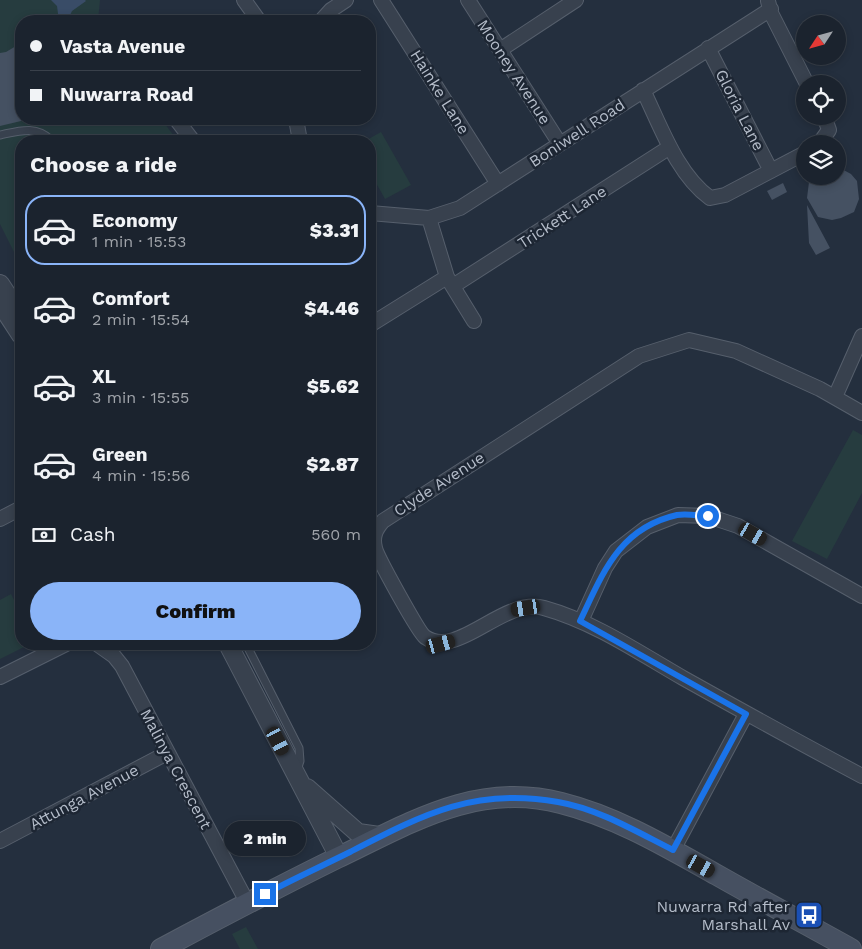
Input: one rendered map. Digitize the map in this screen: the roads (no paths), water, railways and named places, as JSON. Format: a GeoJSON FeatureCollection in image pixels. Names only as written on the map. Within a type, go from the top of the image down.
{"type":"FeatureCollection","features":[{"type":"Feature","properties":{"kind":"main road"},"geometry":{"type":"LineString","coordinates":[[161,949],[247,902],[339,858],[407,822],[462,803],[494,798],[560,802],[624,826],[673,850],[851,949]]}},
{"type":"Feature","properties":{"kind":"street"},"geometry":{"type":"LineString","coordinates":[[244,0],[255,15]]}},
{"type":"Feature","properties":{"kind":"street"},"geometry":{"type":"LineString","coordinates":[[327,15],[346,0]]}},
{"type":"Feature","properties":{"kind":"street","name":"Hainke Lane"},"geometry":{"type":"LineString","coordinates":[[381,0],[498,184]]}},
{"type":"Feature","properties":{"kind":"street","name":"Mooney Avenue"},"geometry":{"type":"LineString","coordinates":[[468,0],[560,144]]}},
{"type":"Feature","properties":{"kind":"street"},"geometry":{"type":"LineString","coordinates":[[500,50],[576,0]]}},
{"type":"Feature","properties":{"kind":"street"},"geometry":{"type":"LineString","coordinates":[[769,5],[803,75]]}},
{"type":"Feature","properties":{"kind":"street","name":"Boniwell Road"},"geometry":{"type":"LineString","coordinates":[[376,214],[429,218],[460,208],[708,48],[769,5]]}},
{"type":"Feature","properties":{"kind":"street","name":"Gloria Lane"},"geometry":{"type":"LineString","coordinates":[[708,48],[771,171]]}},
{"type":"Feature","properties":{"kind":"street"},"geometry":{"type":"LineString","coordinates":[[643,90],[670,147],[696,188],[710,198],[725,195],[796,158]]}},
{"type":"Feature","properties":{"kind":"street"},"geometry":{"type":"LineString","coordinates":[[181,125],[188,135]]}},
{"type":"Feature","properties":{"kind":"street","name":"Trickett Lane"},"geometry":{"type":"LineString","coordinates":[[376,322],[450,282],[670,147]]}},
{"type":"Feature","properties":{"kind":"street"},"geometry":{"type":"LineString","coordinates":[[429,218],[450,282],[474,321]]}},
{"type":"Feature","properties":{"kind":"street"},"geometry":{"type":"LineString","coordinates":[[0,284],[15,300]]}},
{"type":"Feature","properties":{"kind":"street"},"geometry":{"type":"LineString","coordinates":[[0,303],[15,326]]}},
{"type":"Feature","properties":{"kind":"street"},"geometry":{"type":"LineString","coordinates":[[834,397],[862,336]]}},
{"type":"Feature","properties":{"kind":"street","name":"Clyde Avenue"},"geometry":{"type":"LineString","coordinates":[[376,529],[399,510],[639,356],[689,340],[736,351],[834,397],[862,413]]}},
{"type":"Feature","properties":{"kind":"street"},"geometry":{"type":"LineString","coordinates":[[0,519],[15,511]]}},
{"type":"Feature","properties":{"kind":"street"},"geometry":{"type":"LineString","coordinates":[[580,621],[605,568],[616,551],[647,527],[678,515],[708,516],[738,526],[862,596]]}},
{"type":"Feature","properties":{"kind":"street","name":"Clyde Avenue"},"geometry":{"type":"LineString","coordinates":[[376,551],[424,636],[441,644],[456,640],[513,610],[541,607],[580,621],[746,714],[862,776]]}},
{"type":"Feature","properties":{"kind":"street"},"geometry":{"type":"LineString","coordinates":[[0,677],[54,650]]}},
{"type":"Feature","properties":{"kind":"street","name":"Malinya Crescent"},"geometry":{"type":"LineString","coordinates":[[106,650],[114,656],[122,666],[247,902]]}},
{"type":"Feature","properties":{"kind":"street"},"geometry":{"type":"LineString","coordinates":[[231,650],[339,858]]}},
{"type":"Feature","properties":{"kind":"street"},"geometry":{"type":"LineString","coordinates":[[673,850],[746,714]]}},
{"type":"Feature","properties":{"kind":"street","name":"Attunga Avenue"},"geometry":{"type":"LineString","coordinates":[[0,842],[167,753]]}},
{"type":"Feature","properties":{"kind":"street"},"geometry":{"type":"LineString","coordinates":[[297,777],[358,833],[379,836]]}},
{"type":"Feature","properties":{"kind":"lane"},"geometry":{"type":"LineString","coordinates":[[0,135],[32,129],[38,130],[44,135]]}},
{"type":"Feature","properties":{"kind":"lane"},"geometry":{"type":"LineString","coordinates":[[0,278],[15,298]]}},
{"type":"Feature","properties":{"kind":"lane"},"geometry":{"type":"LineString","coordinates":[[249,650],[299,748],[300,761],[297,777]]}},
{"type":"Feature","properties":{"kind":"water"},"geometry":{"type":"Polygon","coordinates":[[[51,0],[86,1],[72,11],[70,15],[58,15],[57,6],[51,0]]]}},
{"type":"Feature","properties":{"kind":"place","name":"Nuwarra Rd after Marshall Av"},"geometry":{"type":"Point","coordinates":[809,915]}}]}
